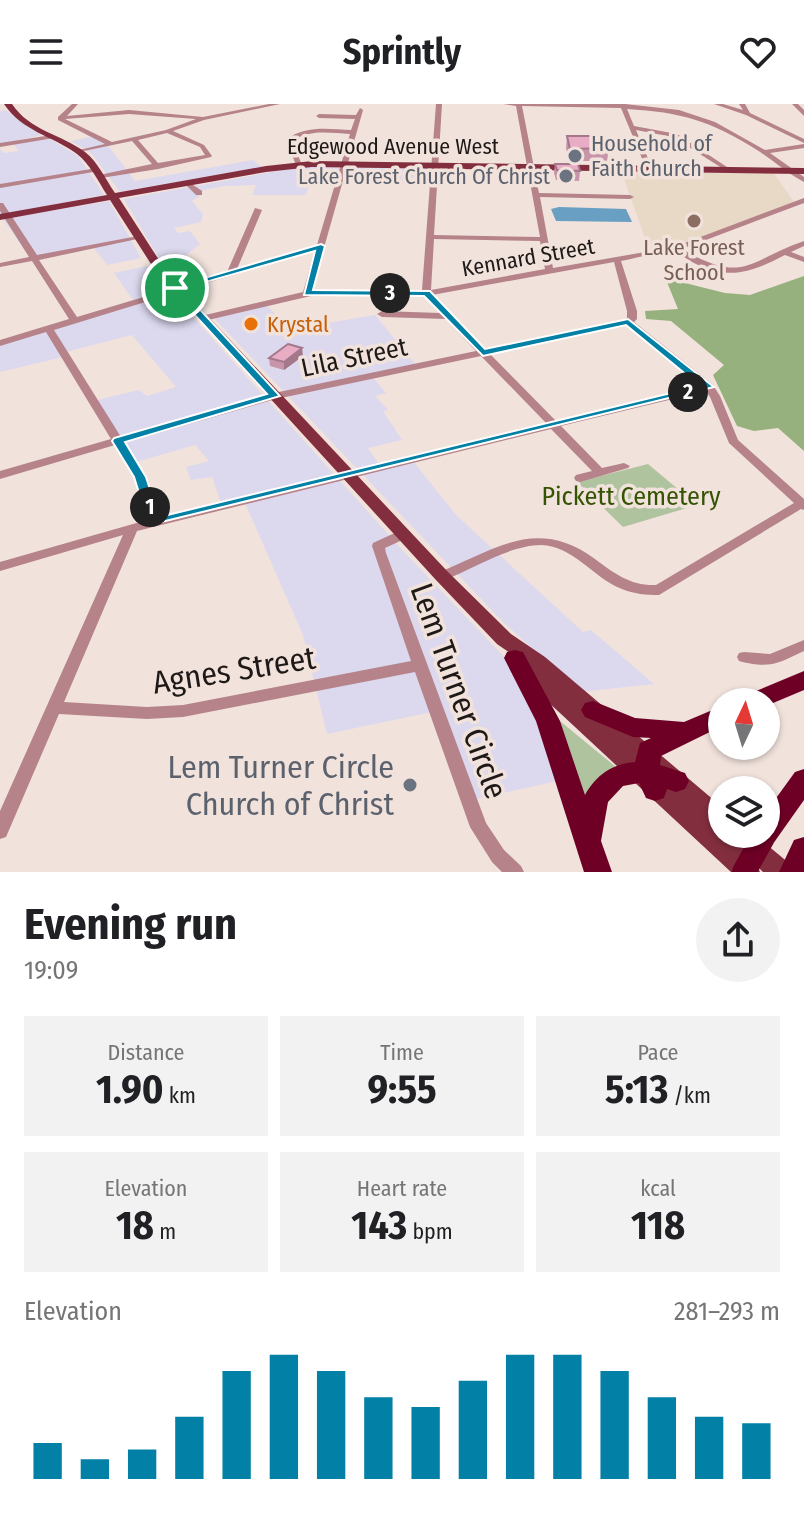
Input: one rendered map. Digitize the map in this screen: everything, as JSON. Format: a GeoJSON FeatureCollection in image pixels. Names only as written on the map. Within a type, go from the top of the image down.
{"type":"FeatureCollection","features":[{"type":"Feature","properties":{"kind":"highway"},"geometry":{"type":"LineString","coordinates":[[509,648],[543,710],[595,864]]}},
{"type":"Feature","properties":{"kind":"highway"},"geometry":{"type":"LineString","coordinates":[[780,690],[804,680]]}},
{"type":"Feature","properties":{"kind":"highway"},"geometry":{"type":"LineString","coordinates":[[593,710],[615,721],[651,731],[689,729]]}},
{"type":"Feature","properties":{"kind":"highway"},"geometry":{"type":"LineString","coordinates":[[595,864],[591,815],[599,794],[613,778],[652,774],[655,744],[708,721]]}},
{"type":"Feature","properties":{"kind":"highway"},"geometry":{"type":"LineString","coordinates":[[780,812],[804,780]]}},
{"type":"Feature","properties":{"kind":"highway"},"geometry":{"type":"LineString","coordinates":[[746,872],[759,848]]}},
{"type":"Feature","properties":{"kind":"main road"},"geometry":{"type":"LineString","coordinates":[[8,104],[23,121],[81,151],[175,288],[509,648],[652,774],[708,812]]}},
{"type":"Feature","properties":{"kind":"main road"},"geometry":{"type":"LineString","coordinates":[[16,104],[24,116],[52,137]]}},
{"type":"Feature","properties":{"kind":"main road","name":"Edgewood Avenue West"},"geometry":{"type":"LineString","coordinates":[[3,216],[299,165],[345,163],[804,170]]}},
{"type":"Feature","properties":{"kind":"main road"},"geometry":{"type":"LineString","coordinates":[[509,648],[538,662],[593,710],[746,872]]}},
{"type":"Feature","properties":{"kind":"main road"},"geometry":{"type":"LineString","coordinates":[[769,848],[796,860]]}},
{"type":"Feature","properties":{"kind":"street"},"geometry":{"type":"LineString","coordinates":[[60,118],[75,104]]}},
{"type":"Feature","properties":{"kind":"street"},"geometry":{"type":"LineString","coordinates":[[81,151],[168,131],[203,119],[277,104]]}},
{"type":"Feature","properties":{"kind":"street"},"geometry":{"type":"LineString","coordinates":[[439,104],[426,293],[600,473]]}},
{"type":"Feature","properties":{"kind":"street"},"geometry":{"type":"LineString","coordinates":[[506,104],[622,105],[669,110],[698,118],[764,152],[804,180]]}},
{"type":"Feature","properties":{"kind":"street"},"geometry":{"type":"LineString","coordinates":[[519,104],[550,272]]}},
{"type":"Feature","properties":{"kind":"street"},"geometry":{"type":"LineString","coordinates":[[717,104],[748,114],[804,144]]}},
{"type":"Feature","properties":{"kind":"street"},"geometry":{"type":"LineString","coordinates":[[795,104],[804,114]]}},
{"type":"Feature","properties":{"kind":"street"},"geometry":{"type":"LineString","coordinates":[[622,105],[649,168]]}},
{"type":"Feature","properties":{"kind":"street"},"geometry":{"type":"LineString","coordinates":[[725,106],[742,105],[748,114]]}},
{"type":"Feature","properties":{"kind":"street"},"geometry":{"type":"LineString","coordinates":[[181,127],[224,121],[253,110]]}},
{"type":"Feature","properties":{"kind":"street"},"geometry":{"type":"LineString","coordinates":[[60,118],[122,112],[130,117],[155,113],[203,119]]}},
{"type":"Feature","properties":{"kind":"street"},"geometry":{"type":"LineString","coordinates":[[307,293],[359,113],[319,116]]}},
{"type":"Feature","properties":{"kind":"street"},"geometry":{"type":"LineString","coordinates":[[60,118],[111,144]]}},
{"type":"Feature","properties":{"kind":"street"},"geometry":{"type":"LineString","coordinates":[[631,127],[675,135],[727,169]]}},
{"type":"Feature","properties":{"kind":"street"},"geometry":{"type":"LineString","coordinates":[[0,186],[158,167],[200,160],[209,155],[202,146],[168,131]]}},
{"type":"Feature","properties":{"kind":"street"},"geometry":{"type":"LineString","coordinates":[[299,165],[289,140],[293,135],[311,131],[353,132]]}},
{"type":"Feature","properties":{"kind":"street"},"geometry":{"type":"LineString","coordinates":[[0,145],[52,137]]}},
{"type":"Feature","properties":{"kind":"street"},"geometry":{"type":"LineString","coordinates":[[134,139],[158,167]]}},
{"type":"Feature","properties":{"kind":"street"},"geometry":{"type":"LineString","coordinates":[[764,152],[804,144]]}},
{"type":"Feature","properties":{"kind":"street"},"geometry":{"type":"LineString","coordinates":[[187,183],[199,193]]}},
{"type":"Feature","properties":{"kind":"street"},"geometry":{"type":"LineString","coordinates":[[536,195],[630,197]]}},
{"type":"Feature","properties":{"kind":"street","name":"Kennard Street"},"geometry":{"type":"LineString","coordinates":[[204,318],[307,293],[426,293],[676,249],[804,200]]}},
{"type":"Feature","properties":{"kind":"street"},"geometry":{"type":"LineString","coordinates":[[0,205],[3,216],[74,320]]}},
{"type":"Feature","properties":{"kind":"street"},"geometry":{"type":"LineString","coordinates":[[231,272],[258,210]]}},
{"type":"Feature","properties":{"kind":"street"},"geometry":{"type":"LineString","coordinates":[[432,237],[543,239]]}},
{"type":"Feature","properties":{"kind":"street"},"geometry":{"type":"LineString","coordinates":[[0,265],[138,238]]}},
{"type":"Feature","properties":{"kind":"street"},"geometry":{"type":"LineString","coordinates":[[676,249],[709,270],[728,273],[743,271],[804,243]]}},
{"type":"Feature","properties":{"kind":"street"},"geometry":{"type":"LineString","coordinates":[[0,343],[321,246]]}},
{"type":"Feature","properties":{"kind":"street"},"geometry":{"type":"LineString","coordinates":[[784,252],[804,260]]}},
{"type":"Feature","properties":{"kind":"street"},"geometry":{"type":"LineString","coordinates":[[442,576],[523,543],[541,541],[568,548],[622,587],[639,592],[659,590],[802,505],[733,441],[709,387],[630,321],[617,260]]}},
{"type":"Feature","properties":{"kind":"street"},"geometry":{"type":"LineString","coordinates":[[382,314],[447,316]]}},
{"type":"Feature","properties":{"kind":"street","name":"Lila Street"},"geometry":{"type":"LineString","coordinates":[[0,475],[274,396],[630,321]]}},
{"type":"Feature","properties":{"kind":"street"},"geometry":{"type":"LineString","coordinates":[[48,328],[140,477],[154,522]]}},
{"type":"Feature","properties":{"kind":"street"},"geometry":{"type":"LineString","coordinates":[[0,567],[154,522],[709,387]]}},
{"type":"Feature","properties":{"kind":"street"},"geometry":{"type":"LineString","coordinates":[[580,478],[624,466]]}},
{"type":"Feature","properties":{"kind":"street"},"geometry":{"type":"LineString","coordinates":[[0,831],[132,528]]}},
{"type":"Feature","properties":{"kind":"street","name":"Lem Turner Circle"},"geometry":{"type":"LineString","coordinates":[[404,534],[383,541],[378,549],[479,827],[498,856],[515,872]]}},
{"type":"Feature","properties":{"kind":"street"},"geometry":{"type":"LineString","coordinates":[[744,657],[771,660],[804,645]]}},
{"type":"Feature","properties":{"kind":"street","name":"Agnes Street"},"geometry":{"type":"LineString","coordinates":[[54,708],[147,713],[183,711],[420,665]]}},
{"type":"Feature","properties":{"kind":"shaded area"},"geometry":{"type":"Polygon","coordinates":[[[6,110],[42,135],[0,144],[0,111],[6,110]]]}},
{"type":"Feature","properties":{"kind":"shaded area"},"geometry":{"type":"Polygon","coordinates":[[[91,137],[107,144],[135,181],[253,160],[262,167],[120,192],[91,153],[71,141],[91,137]]]}},
{"type":"Feature","properties":{"kind":"shaded area"},"geometry":{"type":"Polygon","coordinates":[[[50,139],[78,156],[104,195],[0,215],[0,149],[4,153],[19,151],[13,144],[50,139]]]}},
{"type":"Feature","properties":{"kind":"shaded area"},"geometry":{"type":"Polygon","coordinates":[[[300,167],[433,167],[433,184],[389,184],[390,176],[316,174],[305,195],[252,195],[256,185],[203,190],[192,201],[203,214],[201,222],[174,228],[178,233],[190,231],[200,244],[186,255],[209,277],[182,284],[160,260],[124,199],[300,167]]]}},
{"type":"Feature","properties":{"kind":"shaded area","name":"Lake Forest School"},"geometry":{"type":"Polygon","coordinates":[[[632,170],[773,172],[794,202],[686,245],[650,253],[622,173],[632,173],[632,170]]]}},
{"type":"Feature","properties":{"kind":"shaded area"},"geometry":{"type":"Polygon","coordinates":[[[109,201],[141,258],[107,265],[94,248],[32,260],[3,219],[109,201]]]}},
{"type":"Feature","properties":{"kind":"shaded area"},"geometry":{"type":"Polygon","coordinates":[[[147,266],[404,552],[522,678],[561,780],[463,802],[432,712],[327,734],[303,635],[245,503],[223,508],[212,477],[191,480],[186,467],[209,461],[195,445],[136,462],[97,400],[139,390],[147,396],[176,387],[132,335],[62,353],[63,357],[0,372],[0,342],[133,300],[114,273],[147,266]]]}},
{"type":"Feature","properties":{"kind":"shaded area"},"geometry":{"type":"Polygon","coordinates":[[[263,302],[294,332],[304,327],[375,315],[416,365],[371,375],[386,393],[375,396],[388,410],[383,411],[402,440],[368,448],[382,469],[413,461],[456,515],[583,632],[591,630],[654,684],[580,692],[503,622],[211,315],[263,302]]]}},
{"type":"Feature","properties":{"kind":"green space"},"geometry":{"type":"Polygon","coordinates":[[[675,269],[689,284],[725,293],[750,295],[804,276],[804,451],[778,428],[754,431],[737,426],[713,375],[724,365],[671,321],[646,319],[645,311],[678,309],[662,270],[675,269]]]}},
{"type":"Feature","properties":{"kind":"green space","name":"Pickett Cemetery"},"geometry":{"type":"Polygon","coordinates":[[[648,464],[697,505],[623,527],[577,482],[648,464]]]}},
{"type":"Feature","properties":{"kind":"green space"},"geometry":{"type":"Polygon","coordinates":[[[555,717],[616,767],[587,802],[555,717]]]}},
{"type":"Feature","properties":{"kind":"water"},"geometry":{"type":"Polygon","coordinates":[[[551,209],[626,209],[632,222],[556,221],[551,209]]]}},
{"type":"Feature","properties":{"kind":"building"},"geometry":{"type":"Polygon","coordinates":[[[567,136],[604,136],[609,148],[570,149],[567,136]]]}},
{"type":"Feature","properties":{"kind":"building"},"geometry":{"type":"Polygon","coordinates":[[[555,164],[578,164],[580,171],[557,170],[555,164]]]}},
{"type":"Feature","properties":{"kind":"building"},"geometry":{"type":"Polygon","coordinates":[[[288,344],[302,348],[284,362],[269,358],[288,344]]]}},
{"type":"Feature","properties":{"kind":"place","name":"Household of Faith Church"},"geometry":{"type":"Point","coordinates":[575,156]}},
{"type":"Feature","properties":{"kind":"place","name":"Lake Forest Church Of Christ"},"geometry":{"type":"Point","coordinates":[566,176]}},
{"type":"Feature","properties":{"kind":"place","name":"Lake Forest School"},"geometry":{"type":"Point","coordinates":[694,221]}},
{"type":"Feature","properties":{"kind":"place","name":"Krystal"},"geometry":{"type":"Point","coordinates":[251,324]}},
{"type":"Feature","properties":{"kind":"place","name":"Lem Turner Circle Church of Christ"},"geometry":{"type":"Point","coordinates":[410,785]}},
{"type":"Feature","properties":{"kind":"route"},"geometry":{"type":"LineString","coordinates":[[321,246],[307,293],[426,293],[483,352],[628,322],[709,387],[154,522],[145,487],[118,441],[274,396],[250,366],[175,288],[321,246]]}}]}
